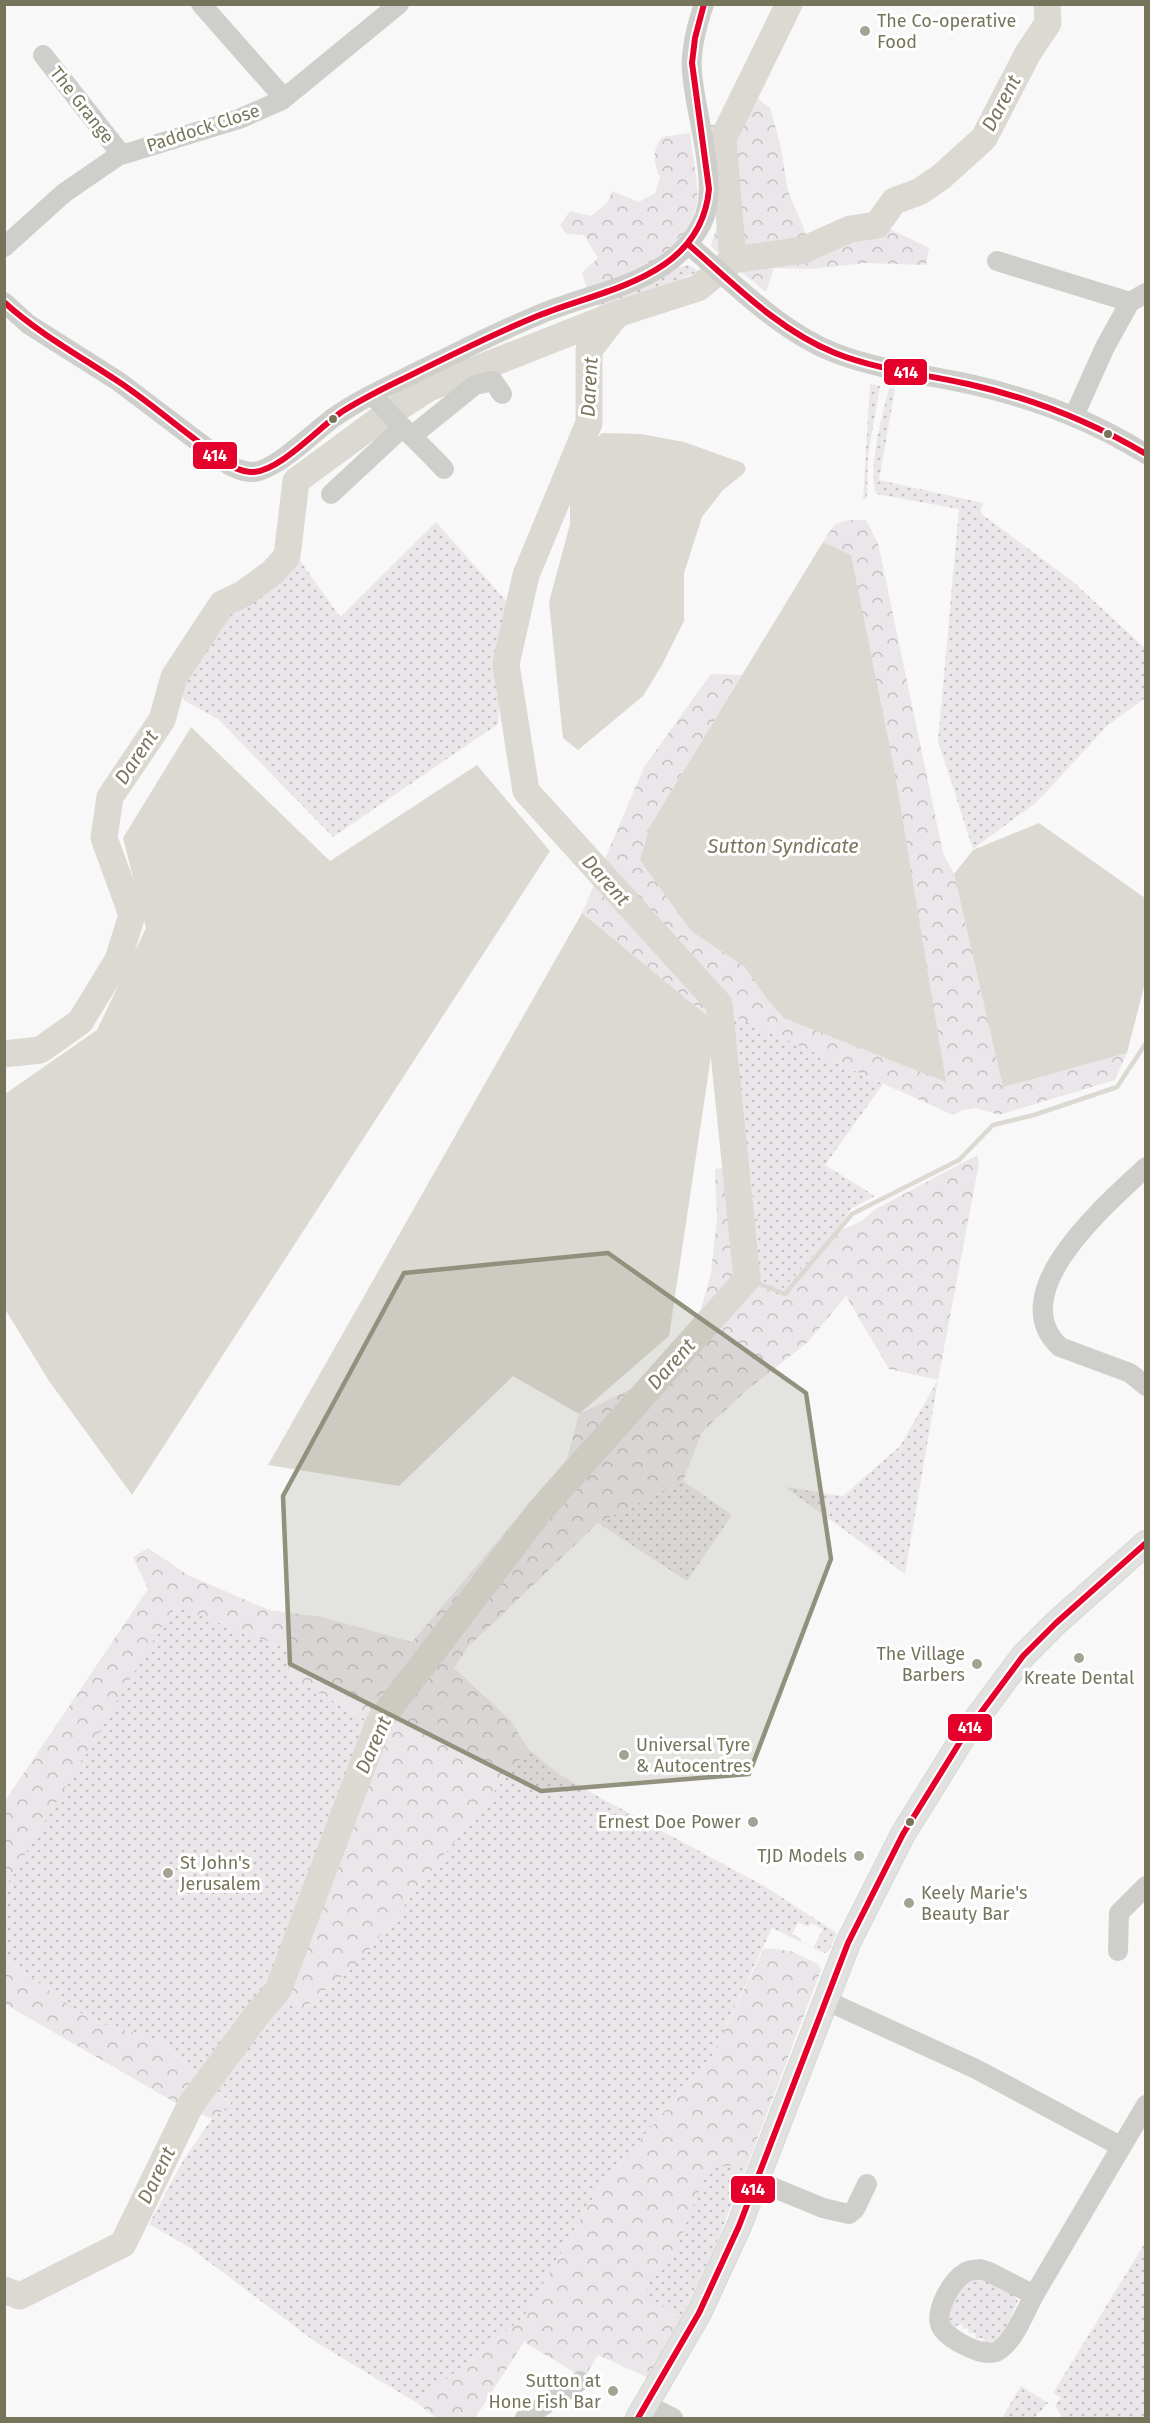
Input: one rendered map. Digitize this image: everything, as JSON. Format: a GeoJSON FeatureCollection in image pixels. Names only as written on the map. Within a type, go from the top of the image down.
{"type":"FeatureCollection","features":[{"type":"Feature","properties":{"kind":"main road"},"geometry":{"type":"LineString","coordinates":[[643,2412],[699,2313],[739,2226],[860,1915],[903,1834],[934,1781],[982,1709],[1029,1650],[1146,1543]]}},
{"type":"Feature","properties":{"kind":"street"},"geometry":{"type":"LineString","coordinates":[[201,4],[284,98]]}},
{"type":"Feature","properties":{"kind":"street","name":"Paddock Close"},"geometry":{"type":"LineString","coordinates":[[4,247],[64,193],[121,154],[239,119],[284,98],[399,4]]}},
{"type":"Feature","properties":{"kind":"street"},"geometry":{"type":"LineString","coordinates":[[695,250],[708,207],[707,170],[691,70],[696,31],[704,4]]}},
{"type":"Feature","properties":{"kind":"street","name":"The Grange"},"geometry":{"type":"LineString","coordinates":[[43,55],[121,154]]}},
{"type":"Feature","properties":{"kind":"street"},"geometry":{"type":"LineString","coordinates":[[695,250],[776,318],[834,353],[888,369],[986,388],[1074,416],[1105,429],[1146,454]]}},
{"type":"Feature","properties":{"kind":"street"},"geometry":{"type":"LineString","coordinates":[[4,302],[28,324],[118,381],[213,454],[236,468],[255,472],[273,464],[335,417],[538,315],[637,280],[673,259],[695,250]]}},
{"type":"Feature","properties":{"kind":"street"},"geometry":{"type":"LineString","coordinates":[[1007,258],[1138,298],[1105,347],[1074,416]]}},
{"type":"Feature","properties":{"kind":"street"},"geometry":{"type":"LineString","coordinates":[[331,494],[403,427],[475,385],[493,381],[502,394]]}},
{"type":"Feature","properties":{"kind":"street"},"geometry":{"type":"LineString","coordinates":[[376,398],[444,469]]}},
{"type":"Feature","properties":{"kind":"street"},"geometry":{"type":"LineString","coordinates":[[1146,1167],[1095,1215],[1083,1230],[1055,1269],[1046,1287],[1041,1312],[1051,1339],[1060,1347],[1130,1373],[1146,1386]]}},
{"type":"Feature","properties":{"kind":"street"},"geometry":{"type":"LineString","coordinates":[[1118,1951],[1119,1913],[1146,1886]]}},
{"type":"Feature","properties":{"kind":"street"},"geometry":{"type":"LineString","coordinates":[[825,2000],[976,2069],[1120,2146]]}},
{"type":"Feature","properties":{"kind":"street"},"geometry":{"type":"LineString","coordinates":[[1034,2295],[989,2272],[968,2271],[954,2282],[942,2307],[940,2323],[943,2330],[958,2342],[983,2352],[996,2352],[1006,2345],[1146,2105]]}},
{"type":"Feature","properties":{"kind":"street"},"geometry":{"type":"LineString","coordinates":[[755,2180],[823,2208],[849,2214],[858,2204],[867,2184]]}},
{"type":"Feature","properties":{"kind":"street"},"geometry":{"type":"LineString","coordinates":[[525,2418],[580,2381]]}},
{"type":"Feature","properties":{"kind":"street"},"geometry":{"type":"LineString","coordinates":[[643,2412],[673,2418]]}},
{"type":"Feature","properties":{"kind":"highlighted area"},"geometry":{"type":"Polygon","coordinates":[[[608,1253],[806,1393],[831,1559],[749,1774],[541,1791],[290,1664],[283,1496],[404,1273],[608,1253]]]}},
{"type":"Feature","properties":{"kind":"green space"},"geometry":{"type":"Polygon","coordinates":[[[752,93],[770,107],[781,148],[788,191],[807,236],[841,228],[867,218],[929,248],[926,265],[865,263],[811,269],[774,268],[766,292],[740,271],[747,263],[746,246],[741,237],[735,235],[718,253],[711,246],[719,219],[716,142],[710,125],[733,120],[752,93]]]}},
{"type":"Feature","properties":{"kind":"green space"},"geometry":{"type":"Polygon","coordinates":[[[690,133],[697,202],[692,221],[683,236],[656,260],[587,289],[582,273],[598,258],[584,235],[566,234],[560,225],[570,211],[591,216],[608,202],[612,191],[639,202],[655,193],[660,178],[656,167],[656,147],[662,137],[690,133]]]}},
{"type":"Feature","properties":{"kind":"green space"},"geometry":{"type":"Polygon","coordinates":[[[677,265],[680,267],[688,265],[699,271],[631,302],[602,311],[597,303],[677,265]]]}},
{"type":"Feature","properties":{"kind":"green space"},"geometry":{"type":"Polygon","coordinates":[[[870,384],[880,386],[868,455],[867,498],[863,499],[870,384]]]}},
{"type":"Feature","properties":{"kind":"green space"},"geometry":{"type":"Polygon","coordinates":[[[889,388],[895,389],[879,480],[983,503],[980,513],[1072,581],[1145,648],[1145,698],[1108,725],[1037,802],[973,849],[938,741],[959,509],[876,494],[875,456],[889,388]]]}},
{"type":"Feature","properties":{"kind":"green space"},"geometry":{"type":"Polygon","coordinates":[[[849,520],[866,520],[878,543],[943,853],[954,874],[1003,1086],[1127,1053],[1115,1080],[999,1115],[976,1108],[963,1110],[953,1115],[733,1016],[716,1023],[582,913],[644,767],[711,674],[742,675],[650,826],[691,931],[746,967],[767,999],[851,555],[823,542],[835,524],[849,520]]]}},
{"type":"Feature","properties":{"kind":"green space"},"geometry":{"type":"Polygon","coordinates":[[[436,522],[508,603],[498,724],[333,837],[218,719],[185,701],[178,687],[225,609],[267,582],[294,552],[340,617],[436,522]]]}},
{"type":"Feature","properties":{"kind":"green space"},"geometry":{"type":"Polygon","coordinates":[[[733,1015],[883,1084],[825,1165],[875,1196],[851,1209],[835,1233],[776,1296],[757,1274],[758,1214],[745,1165],[733,1015]]]}},
{"type":"Feature","properties":{"kind":"green space"},"geometry":{"type":"Polygon","coordinates":[[[977,1155],[979,1163],[938,1380],[889,1369],[846,1296],[808,1342],[747,1390],[702,1432],[683,1481],[598,1523],[468,1647],[454,1668],[511,1721],[528,1749],[360,1961],[304,2008],[265,1983],[302,1933],[326,1857],[385,1731],[288,1675],[290,1650],[174,1606],[5,1888],[5,1801],[148,1589],[133,1557],[148,1548],[188,1575],[269,1610],[322,1617],[412,1642],[567,1459],[579,1414],[656,1377],[696,1327],[711,1273],[717,1218],[715,1169],[745,1165],[758,1214],[757,1274],[776,1296],[835,1233],[862,1221],[874,1210],[977,1155]]]}},
{"type":"Feature","properties":{"kind":"green space"},"geometry":{"type":"Polygon","coordinates":[[[938,1380],[905,1574],[785,1487],[843,1496],[900,1446],[938,1380]]]}},
{"type":"Feature","properties":{"kind":"green space"},"geometry":{"type":"Polygon","coordinates":[[[683,1481],[732,1515],[687,1581],[598,1523],[683,1481]]]}},
{"type":"Feature","properties":{"kind":"green space"},"geometry":{"type":"Polygon","coordinates":[[[174,1605],[290,1650],[289,1675],[385,1731],[326,1857],[302,1933],[265,1983],[304,2008],[360,1961],[528,1749],[564,1778],[764,1886],[837,1933],[829,1951],[824,1953],[813,1948],[823,1929],[811,1923],[809,1927],[798,1922],[792,1934],[808,1945],[772,1928],[712,2056],[598,2189],[524,2317],[417,2403],[317,2343],[189,2247],[149,2224],[184,2159],[212,2119],[231,2103],[159,2040],[92,2021],[5,1959],[4,1888],[174,1605]]]}},
{"type":"Feature","properties":{"kind":"green space"},"geometry":{"type":"Polygon","coordinates":[[[764,1948],[791,1951],[818,1964],[821,1970],[746,2169],[736,2165],[708,2168],[674,2254],[647,2279],[648,2296],[681,2319],[651,2379],[598,2355],[584,2378],[524,2342],[475,2418],[436,2418],[417,2403],[524,2317],[598,2189],[712,2056],[764,1948]]]}},
{"type":"Feature","properties":{"kind":"green space"},"geometry":{"type":"Polygon","coordinates":[[[5,1959],[92,2021],[159,2040],[231,2104],[212,2119],[174,2102],[5,2004],[5,1959]]]}},
{"type":"Feature","properties":{"kind":"green space"},"geometry":{"type":"Polygon","coordinates":[[[705,2149],[746,2169],[714,2249],[681,2319],[629,2300],[705,2149]]]}},
{"type":"Feature","properties":{"kind":"green space"},"geometry":{"type":"Polygon","coordinates":[[[1145,2243],[1145,2418],[1062,2417],[1055,2405],[1061,2398],[1053,2393],[1145,2243]]]}},
{"type":"Feature","properties":{"kind":"green space"},"geometry":{"type":"Polygon","coordinates":[[[981,2277],[1012,2293],[1018,2301],[1001,2340],[983,2347],[983,2338],[976,2339],[975,2333],[969,2333],[968,2328],[963,2329],[962,2324],[956,2326],[957,2333],[951,2331],[948,2314],[966,2281],[981,2277]]]}},
{"type":"Feature","properties":{"kind":"green space"},"geometry":{"type":"Polygon","coordinates":[[[1021,2386],[1048,2403],[1034,2418],[1002,2418],[1021,2386]]]}},
{"type":"Feature","properties":{"kind":"water"},"geometry":{"type":"Polygon","coordinates":[[[602,433],[641,434],[684,442],[743,463],[746,469],[723,490],[702,517],[684,573],[684,621],[662,665],[643,696],[578,750],[563,738],[549,602],[570,524],[570,489],[589,446],[602,433]]]}},
{"type":"Feature","properties":{"kind":"water","name":"Sutton Syndicate"},"geometry":{"type":"Polygon","coordinates":[[[823,542],[851,555],[894,768],[946,1082],[784,1018],[767,999],[745,967],[691,931],[640,860],[650,826],[823,542]]]}},
{"type":"Feature","properties":{"kind":"water"},"geometry":{"type":"Polygon","coordinates":[[[191,727],[330,861],[477,765],[550,851],[132,1495],[49,1381],[5,1309],[5,1094],[97,1030],[146,928],[123,838],[191,727]]]}},
{"type":"Feature","properties":{"kind":"water"},"geometry":{"type":"Polygon","coordinates":[[[1039,823],[1145,898],[1145,983],[1127,1053],[1003,1087],[954,874],[973,850],[1039,823]]]}},
{"type":"Feature","properties":{"kind":"water"},"geometry":{"type":"Polygon","coordinates":[[[582,913],[716,1023],[669,1336],[579,1414],[513,1376],[399,1486],[268,1465],[582,913]]]}},
{"type":"Feature","properties":{"kind":"waterway","name":"Darent"},"geometry":{"type":"LineString","coordinates":[[733,260],[723,139],[789,4]]}},
{"type":"Feature","properties":{"kind":"waterway","name":"Darent"},"geometry":{"type":"LineString","coordinates":[[4,1054],[40,1050],[80,1022],[118,960],[132,915],[104,838],[110,797],[162,720],[174,677],[222,604],[243,594],[273,572],[287,556],[296,481],[376,422],[429,388],[617,314],[698,288],[733,260],[803,250],[850,229],[877,225],[894,201],[919,192],[941,177],[984,138],[1028,53],[1048,23],[1047,4]]}},
{"type":"Feature","properties":{"kind":"waterway","name":"Darent"},"geometry":{"type":"LineString","coordinates":[[4,2290],[20,2296],[123,2244],[191,2104],[278,1990],[379,1722],[539,1512],[747,1279],[719,1004],[526,791],[506,664],[526,575],[589,423],[589,350],[617,314]]}},
{"type":"Feature","properties":{"kind":"waterway"},"geometry":{"type":"LineString","coordinates":[[747,1279],[785,1294],[852,1214],[959,1160],[993,1125],[1034,1115],[1117,1087],[1146,1043]]}},
{"type":"Feature","properties":{"kind":"transit line","name":"414"},"geometry":{"type":"LineString","coordinates":[[4,302],[44,334],[137,394],[221,460],[242,471],[261,471],[286,458],[343,411],[367,397],[519,324],[644,276],[668,262],[688,243],[702,219],[709,189],[692,63],[695,38],[704,4]]}},
{"type":"Feature","properties":{"kind":"transit line","name":"414"},"geometry":{"type":"LineString","coordinates":[[689,245],[757,305],[794,332],[835,353],[884,368],[968,384],[1015,396],[1082,421],[1146,454]]}},
{"type":"Feature","properties":{"kind":"transit line","name":"414"},"geometry":{"type":"LineString","coordinates":[[638,2418],[699,2313],[739,2226],[848,1943],[903,1834],[965,1734],[1023,1656],[1056,1623],[1146,1543]]}},
{"type":"Feature","properties":{"kind":"place","name":"The Co-operative Food"},"geometry":{"type":"Point","coordinates":[865,31]}},
{"type":"Feature","properties":{"kind":"place","name":"Kreate Dental"},"geometry":{"type":"Point","coordinates":[1079,1658]}},
{"type":"Feature","properties":{"kind":"place","name":"The Village Barbers"},"geometry":{"type":"Point","coordinates":[977,1664]}},
{"type":"Feature","properties":{"kind":"place","name":"Universal Tyre & Autocentres"},"geometry":{"type":"Point","coordinates":[624,1755]}},
{"type":"Feature","properties":{"kind":"place","name":"Ernest Doe Power"},"geometry":{"type":"Point","coordinates":[753,1822]}},
{"type":"Feature","properties":{"kind":"place","name":"TJD Models"},"geometry":{"type":"Point","coordinates":[859,1856]}},
{"type":"Feature","properties":{"kind":"place","name":"St John's Jerusalem"},"geometry":{"type":"Point","coordinates":[168,1873]}},
{"type":"Feature","properties":{"kind":"place","name":"Keely Marie's Beauty Bar"},"geometry":{"type":"Point","coordinates":[909,1903]}},
{"type":"Feature","properties":{"kind":"place","name":"Sutton at Hone Fish Bar"},"geometry":{"type":"Point","coordinates":[613,2391]}}]}
